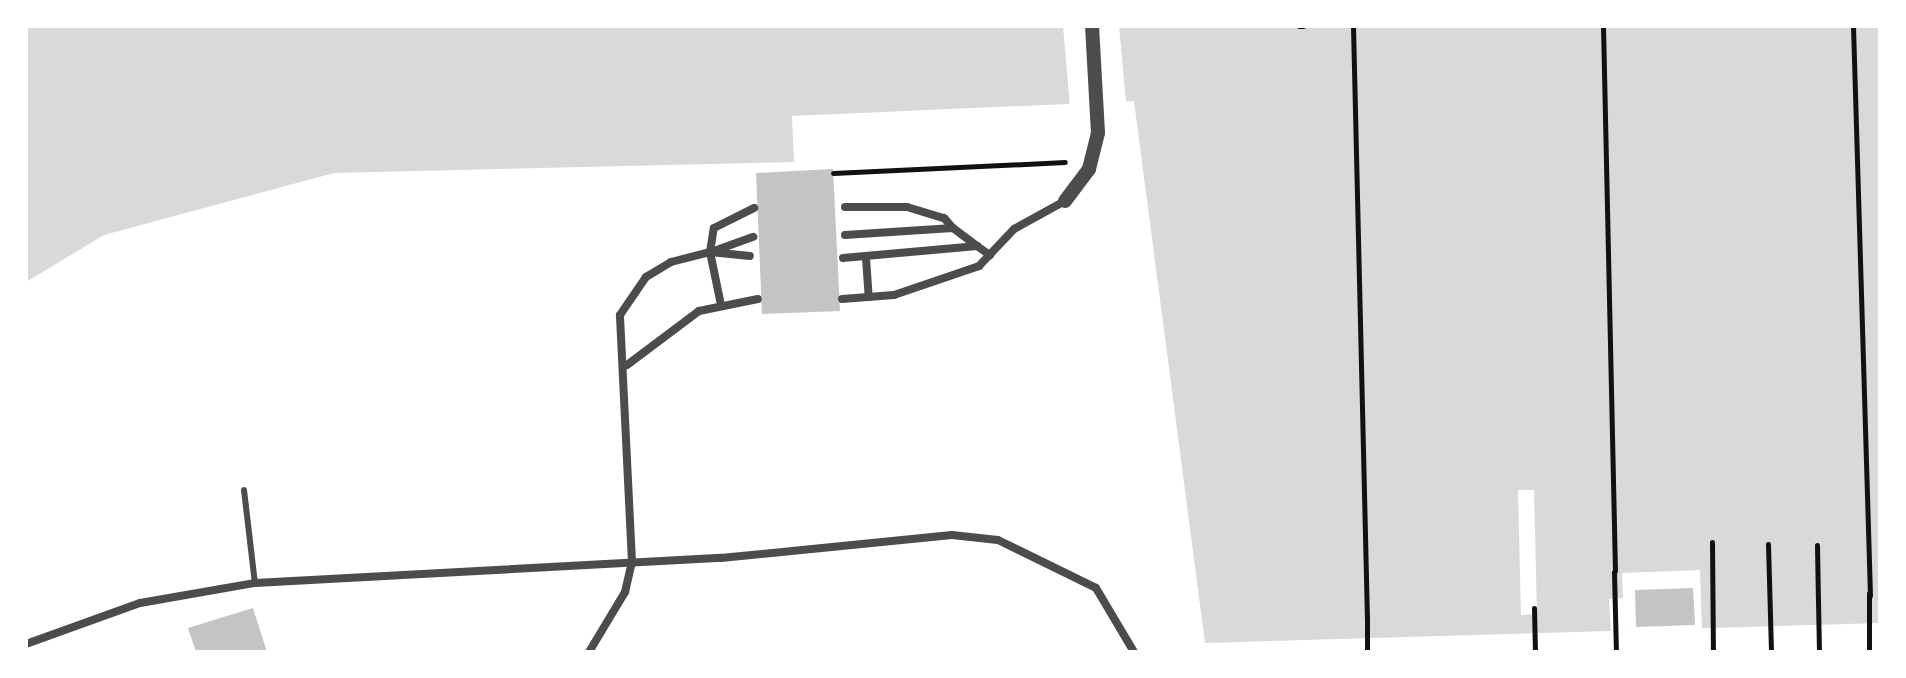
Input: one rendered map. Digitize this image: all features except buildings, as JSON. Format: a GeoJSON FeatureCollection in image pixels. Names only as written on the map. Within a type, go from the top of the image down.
{"type":"FeatureCollection","features":[{"type":"Feature","properties":{"kind":"street"},"geometry":{"type":"LineString","coordinates":[[842,299],[869,297],[932,284],[990,255],[1014,229],[1065,201],[1089,169],[1098,106],[1092,26]]}},
{"type":"Feature","properties":{"kind":"street"},"geometry":{"type":"LineString","coordinates":[[845,207],[907,207],[944,218],[990,255]]}},
{"type":"Feature","properties":{"kind":"street"},"geometry":{"type":"LineString","coordinates":[[721,305],[710,252],[714,228],[754,208]]}},
{"type":"Feature","properties":{"kind":"street"},"geometry":{"type":"LineString","coordinates":[[845,235],[953,228]]}},
{"type":"Feature","properties":{"kind":"street"},"geometry":{"type":"LineString","coordinates":[[589,652],[625,592],[632,562],[627,365],[618,336],[632,294],[671,262],[753,237]]}},
{"type":"Feature","properties":{"kind":"street"},"geometry":{"type":"LineString","coordinates":[[843,258],[977,246]]}},
{"type":"Feature","properties":{"kind":"street"},"geometry":{"type":"LineString","coordinates":[[710,252],[750,256]]}},
{"type":"Feature","properties":{"kind":"street"},"geometry":{"type":"LineString","coordinates":[[866,258],[869,297]]}},
{"type":"Feature","properties":{"kind":"street"},"geometry":{"type":"LineString","coordinates":[[627,365],[643,360],[674,327],[721,305],[758,299]]}},
{"type":"Feature","properties":{"kind":"street"},"geometry":{"type":"LineString","coordinates":[[26,644],[140,603],[255,583],[632,562],[912,536],[998,540],[1096,588],[1134,652]]}},
{"type":"Feature","properties":{"kind":"lane"},"geometry":{"type":"LineString","coordinates":[[244,490],[255,583]]}},
{"type":"Feature","properties":{"kind":"path"},"geometry":{"type":"LineString","coordinates":[[1353,26],[1367,652]]}},
{"type":"Feature","properties":{"kind":"path"},"geometry":{"type":"LineString","coordinates":[[1603,26],[1616,652]]}},
{"type":"Feature","properties":{"kind":"path"},"geometry":{"type":"LineString","coordinates":[[1853,26],[1869,652]]}},
{"type":"Feature","properties":{"kind":"path"},"geometry":{"type":"LineString","coordinates":[[833,173],[1065,162]]}},
{"type":"Feature","properties":{"kind":"path"},"geometry":{"type":"LineString","coordinates":[[1712,542],[1713,652]]}},
{"type":"Feature","properties":{"kind":"path"},"geometry":{"type":"LineString","coordinates":[[1768,544],[1771,652]]}},
{"type":"Feature","properties":{"kind":"path"},"geometry":{"type":"LineString","coordinates":[[1817,545],[1818,604]]}},
{"type":"Feature","properties":{"kind":"path"},"geometry":{"type":"LineString","coordinates":[[1614,559],[1615,571]]}},
{"type":"Feature","properties":{"kind":"path"},"geometry":{"type":"LineString","coordinates":[[1869,584],[1870,596]]}},
{"type":"Feature","properties":{"kind":"path"},"geometry":{"type":"LineString","coordinates":[[1818,595],[1819,652]]}},
{"type":"Feature","properties":{"kind":"path"},"geometry":{"type":"LineString","coordinates":[[1366,600],[1367,619]]}},
{"type":"Feature","properties":{"kind":"path"},"geometry":{"type":"LineString","coordinates":[[1534,608],[1535,652]]}},
{"type":"Feature","properties":{"kind":"shaded area"},"geometry":{"type":"Polygon","coordinates":[[[26,26],[1880,26],[1880,623],[1205,643],[1134,101],[792,116],[794,162],[334,173],[104,235],[26,282],[26,26]]]}},
{"type":"Feature","properties":{"kind":"pier"},"geometry":{"type":"Polygon","coordinates":[[[1063,26],[1119,26],[1126,102],[1070,106],[1063,26]]]}},
{"type":"Feature","properties":{"kind":"pier"},"geometry":{"type":"Polygon","coordinates":[[[1518,490],[1534,490],[1537,614],[1521,615],[1518,490]]]}},
{"type":"Feature","properties":{"kind":"pier"},"geometry":{"type":"Polygon","coordinates":[[[1700,570],[1702,629],[1611,631],[1609,599],[1623,598],[1622,573],[1700,570]]]}}]}
